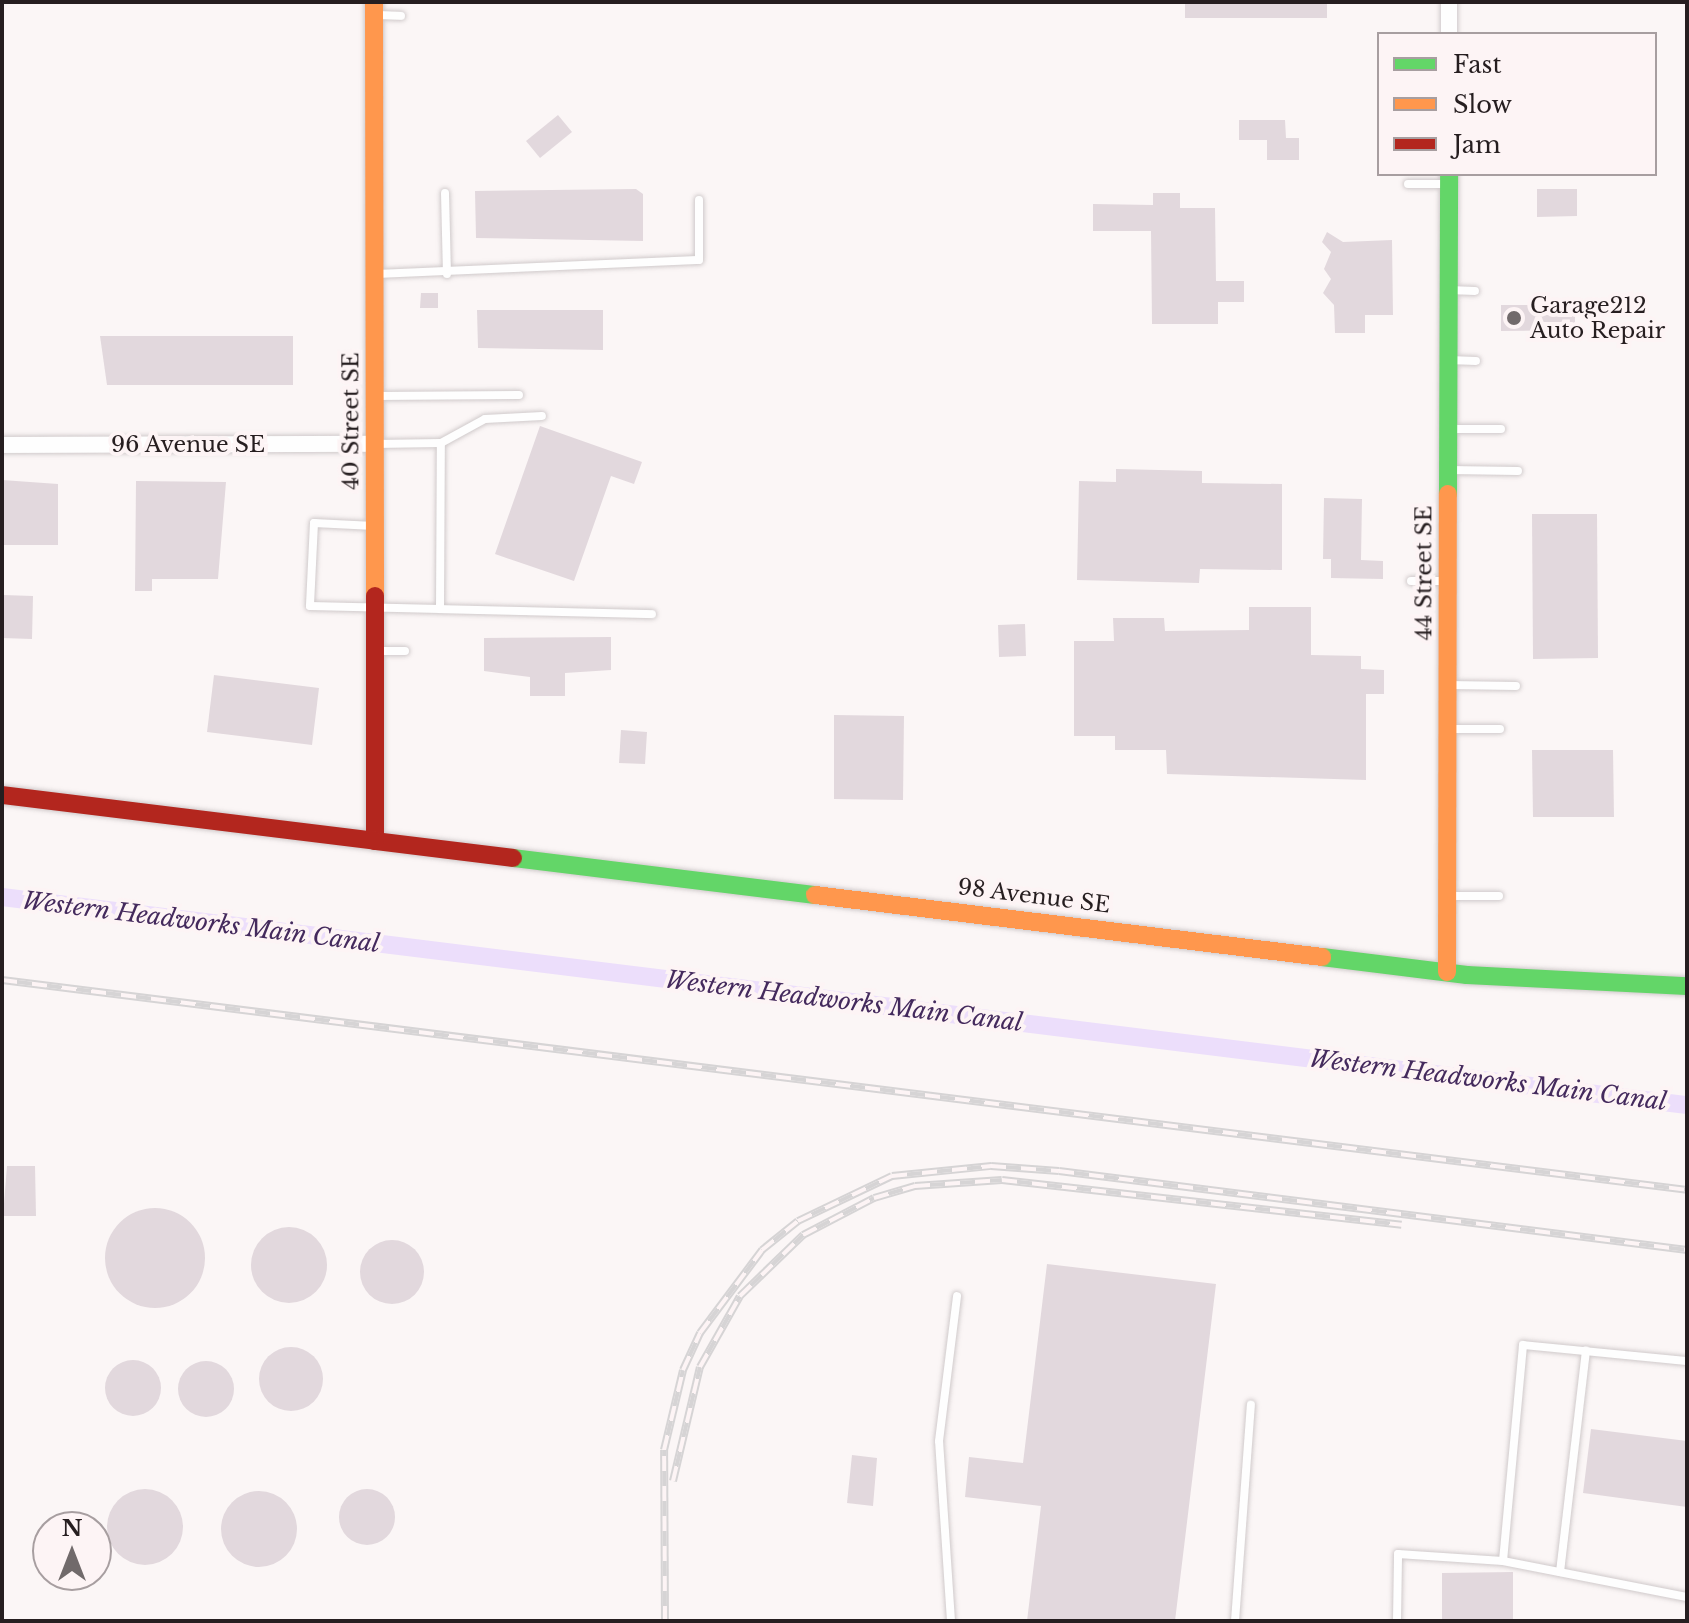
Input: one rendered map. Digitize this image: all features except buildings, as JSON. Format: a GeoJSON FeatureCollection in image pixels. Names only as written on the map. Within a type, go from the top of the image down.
{"type":"FeatureCollection","features":[{"type":"Feature","properties":{"kind":"street"},"geometry":{"type":"LineString","coordinates":[[1449,2],[1449,32]]}},
{"type":"Feature","properties":{"kind":"street","name":"40 Street SE"},"geometry":{"type":"LineString","coordinates":[[374,9],[375,841]]}},
{"type":"Feature","properties":{"kind":"street","name":"44 Street SE"},"geometry":{"type":"LineString","coordinates":[[1447,972],[1449,179]]}},
{"type":"Feature","properties":{"kind":"street","name":"96 Avenue SE"},"geometry":{"type":"LineString","coordinates":[[2,445],[375,444]]}},
{"type":"Feature","properties":{"kind":"street","name":"98 Avenue SE"},"geometry":{"type":"LineString","coordinates":[[2,795],[1447,972],[1687,986]]}},
{"type":"Feature","properties":{"kind":"lane"},"geometry":{"type":"LineString","coordinates":[[374,9],[401,16]]}},
{"type":"Feature","properties":{"kind":"lane"},"geometry":{"type":"LineString","coordinates":[[1408,184],[1449,179]]}},
{"type":"Feature","properties":{"kind":"lane"},"geometry":{"type":"LineString","coordinates":[[445,193],[447,274]]}},
{"type":"Feature","properties":{"kind":"lane"},"geometry":{"type":"LineString","coordinates":[[374,274],[447,274],[699,260],[699,200]]}},
{"type":"Feature","properties":{"kind":"lane"},"geometry":{"type":"LineString","coordinates":[[1448,290],[1475,291]]}},
{"type":"Feature","properties":{"kind":"lane"},"geometry":{"type":"LineString","coordinates":[[1448,360],[1476,361]]}},
{"type":"Feature","properties":{"kind":"lane"},"geometry":{"type":"LineString","coordinates":[[375,396],[519,395]]}},
{"type":"Feature","properties":{"kind":"lane"},"geometry":{"type":"LineString","coordinates":[[375,444],[441,443],[485,419],[542,416]]}},
{"type":"Feature","properties":{"kind":"lane"},"geometry":{"type":"LineString","coordinates":[[1448,429],[1501,429]]}},
{"type":"Feature","properties":{"kind":"lane"},"geometry":{"type":"LineString","coordinates":[[440,609],[441,443]]}},
{"type":"Feature","properties":{"kind":"lane"},"geometry":{"type":"LineString","coordinates":[[1448,470],[1518,471]]}},
{"type":"Feature","properties":{"kind":"lane"},"geometry":{"type":"LineString","coordinates":[[375,526],[314,523],[310,606],[652,614]]}},
{"type":"Feature","properties":{"kind":"lane"},"geometry":{"type":"LineString","coordinates":[[1411,581],[1448,581]]}},
{"type":"Feature","properties":{"kind":"lane"},"geometry":{"type":"LineString","coordinates":[[375,651],[405,651]]}},
{"type":"Feature","properties":{"kind":"lane"},"geometry":{"type":"LineString","coordinates":[[1448,685],[1516,686]]}},
{"type":"Feature","properties":{"kind":"lane"},"geometry":{"type":"LineString","coordinates":[[1447,729],[1500,729]]}},
{"type":"Feature","properties":{"kind":"lane"},"geometry":{"type":"LineString","coordinates":[[1447,896],[1499,896]]}},
{"type":"Feature","properties":{"kind":"lane"},"geometry":{"type":"LineString","coordinates":[[951,1621],[939,1441],[957,1296]]}},
{"type":"Feature","properties":{"kind":"lane"},"geometry":{"type":"LineString","coordinates":[[1503,1561],[1523,1345],[1687,1361]]}},
{"type":"Feature","properties":{"kind":"lane"},"geometry":{"type":"LineString","coordinates":[[1560,1572],[1586,1351]]}},
{"type":"Feature","properties":{"kind":"lane"},"geometry":{"type":"LineString","coordinates":[[1235,1621],[1251,1405]]}},
{"type":"Feature","properties":{"kind":"lane"},"geometry":{"type":"LineString","coordinates":[[1397,1621],[1398,1554],[1503,1561],[1687,1597]]}},
{"type":"Feature","properties":{"kind":"waterway","name":"Western Headworks Main Canal"},"geometry":{"type":"LineString","coordinates":[[2,897],[1687,1105]]}},
{"type":"Feature","properties":{"kind":"railway"},"geometry":{"type":"LineString","coordinates":[[2,980],[1687,1190]]}},
{"type":"Feature","properties":{"kind":"railway"},"geometry":{"type":"LineString","coordinates":[[665,1621],[664,1450],[683,1370],[700,1333],[762,1250],[798,1221],[892,1176],[991,1166],[1059,1171],[1687,1250]]}},
{"type":"Feature","properties":{"kind":"railway"},"geometry":{"type":"LineString","coordinates":[[673,1481],[700,1367],[740,1296],[803,1235],[874,1198],[915,1186],[1002,1180],[1401,1225]]}},
{"type":"Feature","properties":{"kind":"traffic: fast"},"geometry":{"type":"LineString","coordinates":[[1448,494],[1449,176]]}},
{"type":"Feature","properties":{"kind":"traffic: fast"},"geometry":{"type":"LineString","coordinates":[[513,858],[815,895]]}},
{"type":"Feature","properties":{"kind":"traffic: fast"},"geometry":{"type":"LineString","coordinates":[[1322,957],[1467,975],[1687,986]]}},
{"type":"Feature","properties":{"kind":"traffic: slow"},"geometry":{"type":"LineString","coordinates":[[374,2],[375,596]]}},
{"type":"Feature","properties":{"kind":"traffic: slow"},"geometry":{"type":"LineString","coordinates":[[1447,972],[1448,494]]}},
{"type":"Feature","properties":{"kind":"traffic: slow"},"geometry":{"type":"LineString","coordinates":[[815,895],[1322,957]]}},
{"type":"Feature","properties":{"kind":"traffic: jam"},"geometry":{"type":"LineString","coordinates":[[375,596],[375,841],[513,858]]}},
{"type":"Feature","properties":{"kind":"traffic: jam"},"geometry":{"type":"LineString","coordinates":[[2,795],[375,841]]}},
{"type":"Feature","properties":{"kind":"place","name":"Garage212 Auto Repair"},"geometry":{"type":"Point","coordinates":[1514,318]}}]}
